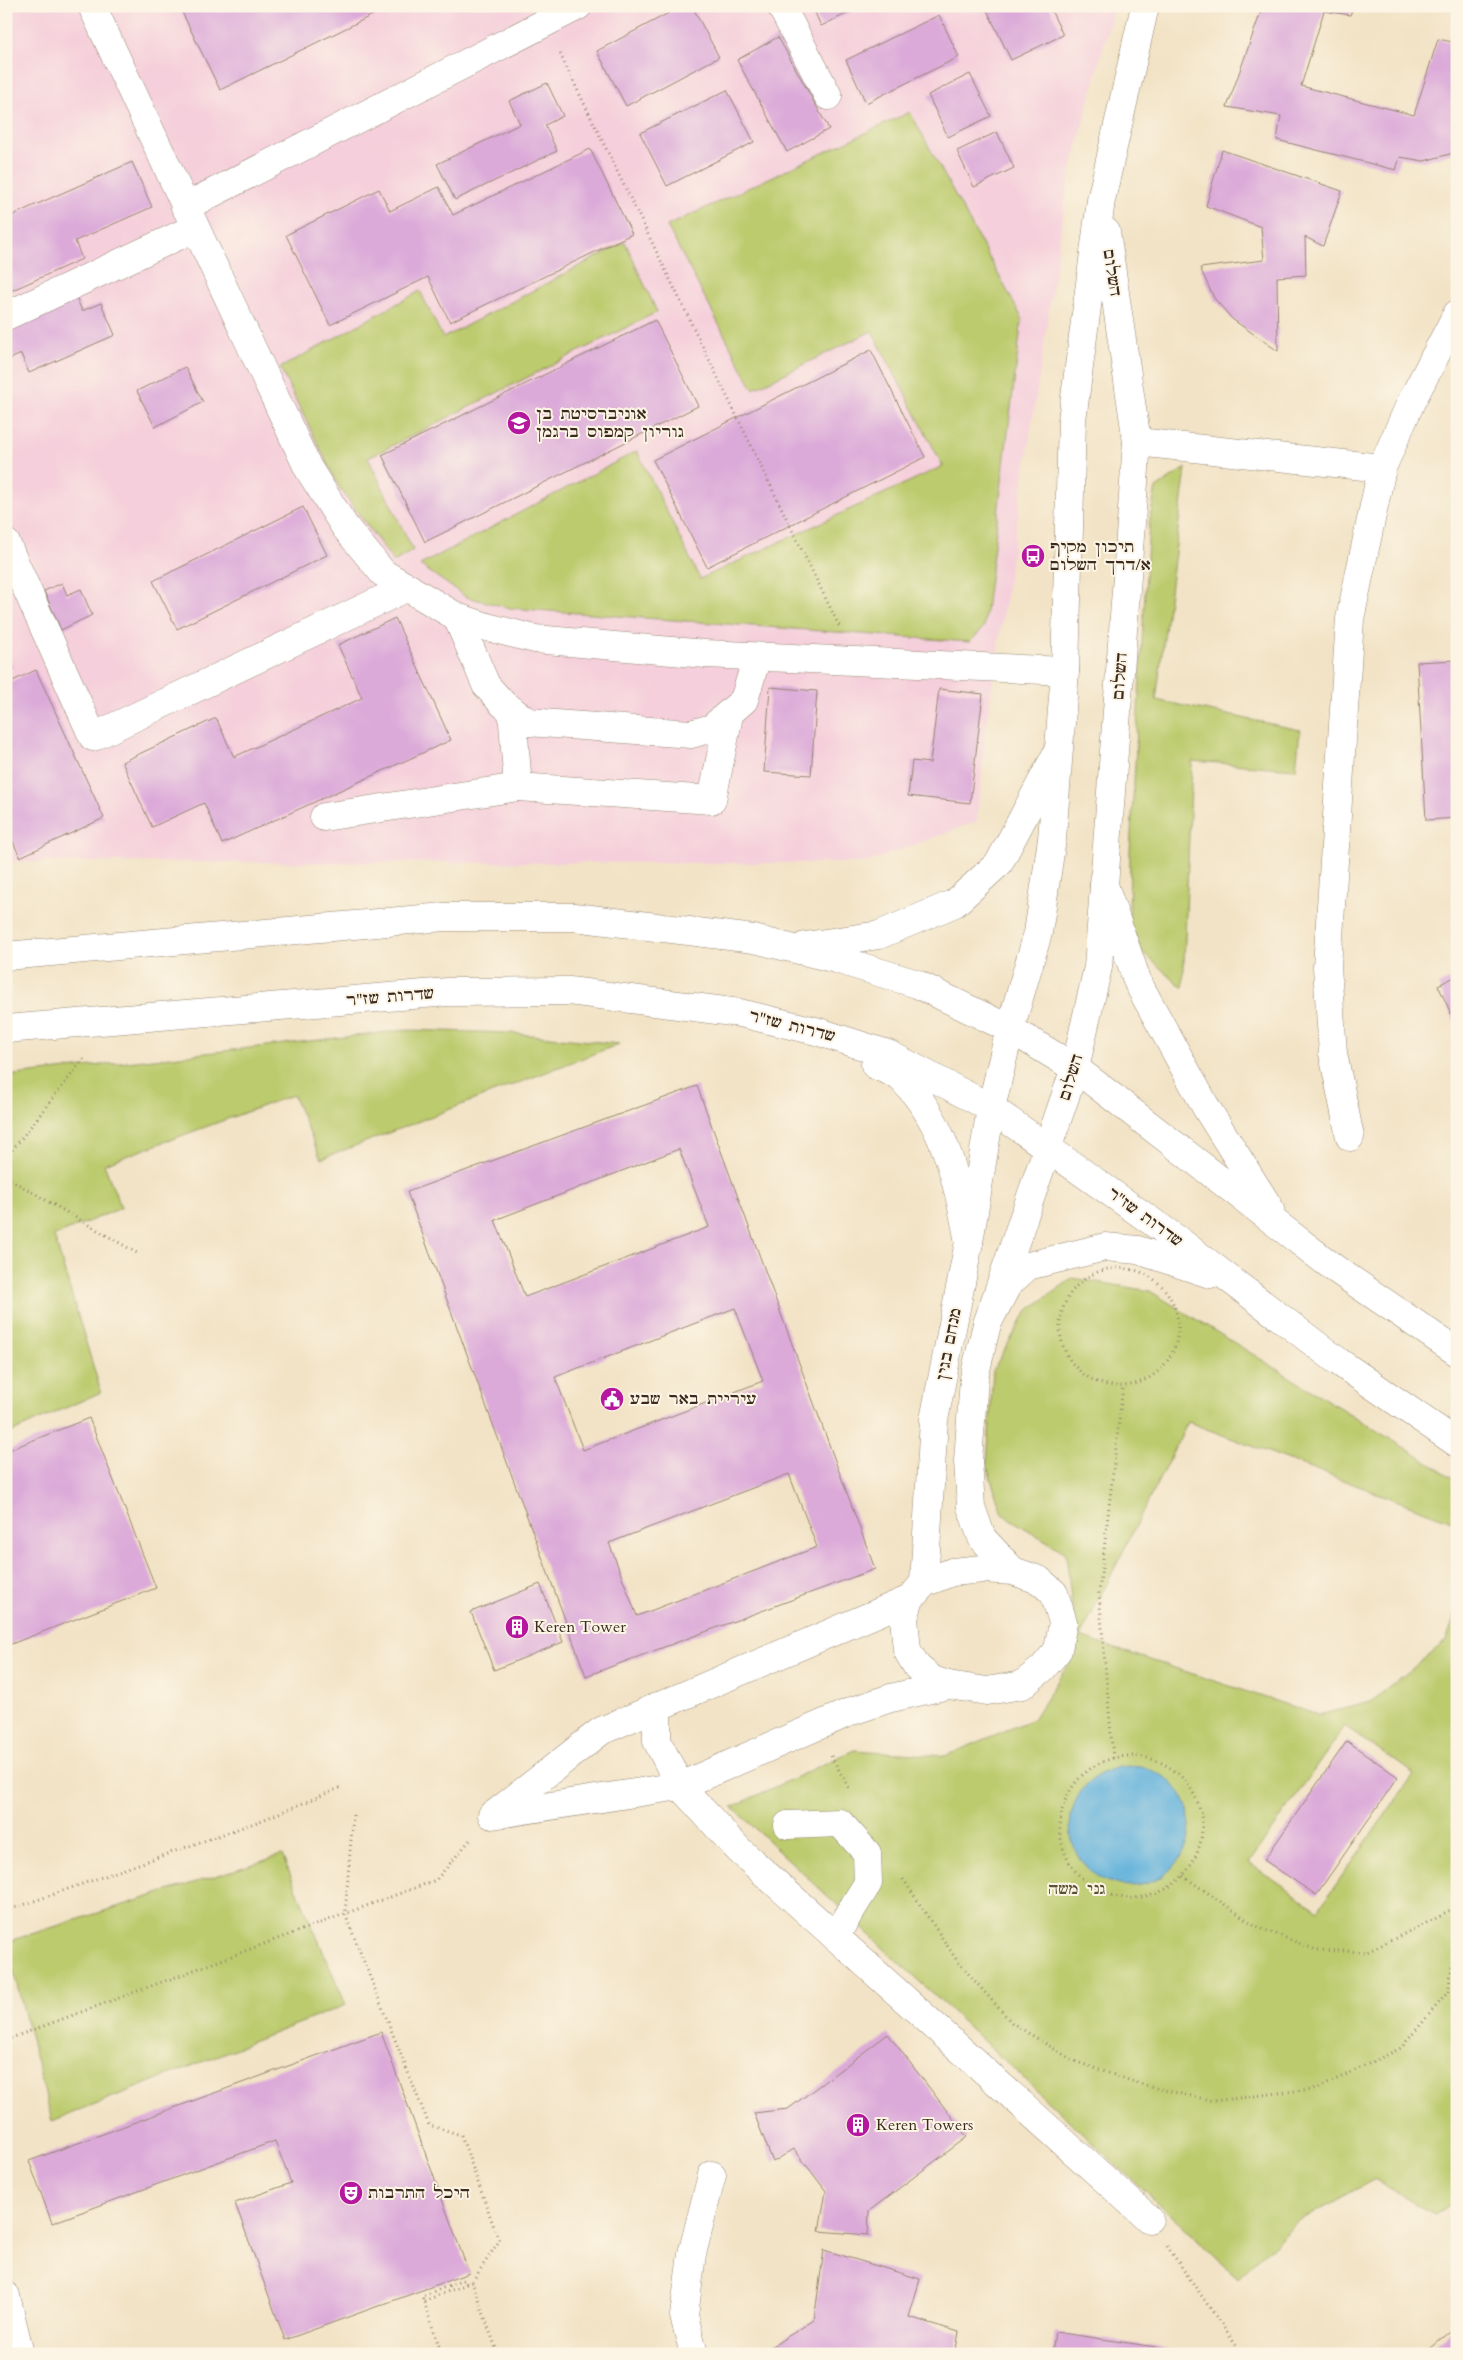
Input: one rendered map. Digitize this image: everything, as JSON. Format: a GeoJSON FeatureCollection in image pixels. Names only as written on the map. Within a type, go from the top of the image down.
{"type":"FeatureCollection","features":[{"type":"Feature","properties":{"kind":"street"},"geometry":{"type":"LineString","coordinates":[[92,6],[308,468],[345,527],[382,573],[457,617],[534,639],[758,657],[1065,671]]}},
{"type":"Feature","properties":{"kind":"street"},"geometry":{"type":"LineString","coordinates":[[6,316],[578,6]]}},
{"type":"Feature","properties":{"kind":"street"},"geometry":{"type":"LineString","coordinates":[[782,6],[828,96]]}},
{"type":"Feature","properties":{"kind":"street","name":"השלום"},"geometry":{"type":"LineString","coordinates":[[991,1108],[1010,1028],[1038,933],[1052,839],[1065,671],[1072,420],[1101,200],[1145,6]]}},
{"type":"Feature","properties":{"kind":"street","name":"השלום"},"geometry":{"type":"LineString","coordinates":[[1048,1147],[1074,1068],[1098,967],[1137,442],[1101,200]]}},
{"type":"Feature","properties":{"kind":"street"},"geometry":{"type":"LineString","coordinates":[[1350,1137],[1333,1053],[1327,967],[1350,619],[1382,468],[1411,402],[1457,314]]}},
{"type":"Feature","properties":{"kind":"street"},"geometry":{"type":"LineString","coordinates":[[1137,442],[1382,468]]}},
{"type":"Feature","properties":{"kind":"street"},"geometry":{"type":"LineString","coordinates":[[6,543],[93,736],[408,587]]}},
{"type":"Feature","properties":{"kind":"street"},"geometry":{"type":"LineString","coordinates":[[457,617],[486,685],[503,704],[528,722],[691,734],[712,728],[744,700],[758,657]]}},
{"type":"Feature","properties":{"kind":"street"},"geometry":{"type":"LineString","coordinates":[[512,710],[518,787]]}},
{"type":"Feature","properties":{"kind":"street"},"geometry":{"type":"LineString","coordinates":[[324,818],[518,787],[712,800],[729,715]]}},
{"type":"Feature","properties":{"kind":"street"},"geometry":{"type":"LineString","coordinates":[[788,948],[879,935],[955,903],[999,863],[1058,751]]}},
{"type":"Feature","properties":{"kind":"street"},"geometry":{"type":"LineString","coordinates":[[1104,885],[1138,983],[1207,1109],[1282,1227]]}},
{"type":"Feature","properties":{"kind":"street"},"geometry":{"type":"LineString","coordinates":[[6,956],[444,917],[574,917],[754,940],[836,959],[917,984],[1010,1028],[1074,1068],[1334,1268],[1457,1352]]}},
{"type":"Feature","properties":{"kind":"street","name":"שדרות שז\"ר"},"geometry":{"type":"LineString","coordinates":[[6,1029],[448,992],[570,991],[740,1013],[800,1027],[888,1054],[991,1108],[1178,1240],[1339,1362],[1457,1443]]}},
{"type":"Feature","properties":{"kind":"street"},"geometry":{"type":"LineString","coordinates":[[800,1027],[901,1078],[927,1112],[949,1156],[958,1184],[969,1242]]}},
{"type":"Feature","properties":{"kind":"street","name":"מנחם בגין"},"geometry":{"type":"LineString","coordinates":[[917,1591],[934,1420],[969,1242],[991,1108]]}},
{"type":"Feature","properties":{"kind":"street","name":"מנחם בגין"},"geometry":{"type":"LineString","coordinates":[[1013,1571],[982,1538],[971,1507],[968,1461],[974,1378],[987,1324],[1048,1147]]}},
{"type":"Feature","properties":{"kind":"street"},"geometry":{"type":"LineString","coordinates":[[987,1324],[1008,1284],[1028,1266],[1104,1247],[1138,1250],[1230,1281]]}},
{"type":"Feature","properties":{"kind":"street"},"geometry":{"type":"LineString","coordinates":[[492,1815],[601,1732],[917,1591],[952,1572],[983,1568],[1013,1571],[1039,1580],[1054,1593],[1062,1622],[1058,1650],[1043,1668],[1022,1685],[987,1691],[948,1685],[934,1680],[917,1667],[907,1650],[904,1618],[917,1591]]}},
{"type":"Feature","properties":{"kind":"street"},"geometry":{"type":"LineString","coordinates":[[492,1815],[680,1786],[852,1710],[891,1698],[948,1685]]}},
{"type":"Feature","properties":{"kind":"street"},"geometry":{"type":"LineString","coordinates":[[657,1706],[657,1741],[680,1786],[739,1850],[1149,2219]]}},
{"type":"Feature","properties":{"kind":"street"},"geometry":{"type":"LineString","coordinates":[[788,1825],[840,1823],[867,1854],[868,1883],[835,1936]]}},
{"type":"Feature","properties":{"kind":"street"},"geometry":{"type":"LineString","coordinates":[[694,2354],[684,2316],[692,2254],[712,2176]]}},
{"type":"Feature","properties":{"kind":"street"},"geometry":{"type":"LineString","coordinates":[[6,2296],[20,2354]]}},
{"type":"Feature","properties":{"kind":"path"},"geometry":{"type":"LineString","coordinates":[[545,23],[856,662]]}},
{"type":"Feature","properties":{"kind":"path"},"geometry":{"type":"LineString","coordinates":[[6,1158],[114,1021]]}},
{"type":"Feature","properties":{"kind":"path"},"geometry":{"type":"LineString","coordinates":[[6,1177],[137,1253]]}},
{"type":"Feature","properties":{"kind":"path"},"geometry":{"type":"LineString","coordinates":[[1132,1268],[1151,1277],[1166,1291],[1176,1309],[1178,1330],[1170,1357],[1156,1372],[1139,1383],[1123,1386],[1102,1384],[1084,1375],[1069,1360],[1061,1341],[1061,1313],[1069,1294],[1083,1279],[1102,1270],[1132,1268]]}},
{"type":"Feature","properties":{"kind":"path"},"geometry":{"type":"LineString","coordinates":[[1113,1758],[1099,1592],[1123,1386]]}},
{"type":"Feature","properties":{"kind":"path"},"geometry":{"type":"LineString","coordinates":[[814,1727],[853,1796]]}},
{"type":"Feature","properties":{"kind":"path"},"geometry":{"type":"LineString","coordinates":[[1138,1756],[1162,1762],[1183,1777],[1196,1797],[1203,1821],[1197,1856],[1183,1876],[1163,1891],[1130,1899],[1106,1894],[1084,1882],[1068,1863],[1063,1851],[1059,1826],[1064,1802],[1076,1780],[1096,1765],[1113,1758],[1138,1756]]}},
{"type":"Feature","properties":{"kind":"path"},"geometry":{"type":"LineString","coordinates":[[6,1911],[260,1821],[342,1787]]}},
{"type":"Feature","properties":{"kind":"path"},"geometry":{"type":"LineString","coordinates":[[353,1815],[345,1914],[429,2125],[461,2135],[499,2242],[472,2282],[424,2301]]}},
{"type":"Feature","properties":{"kind":"path"},"geometry":{"type":"LineString","coordinates":[[6,2040],[436,1880],[492,1815]]}},
{"type":"Feature","properties":{"kind":"path"},"geometry":{"type":"LineString","coordinates":[[899,1872],[958,1962],[1012,2023],[1074,2061],[1146,2086],[1214,2100],[1319,2088],[1400,2048],[1448,1992],[1457,1933]]}},
{"type":"Feature","properties":{"kind":"path"},"geometry":{"type":"LineString","coordinates":[[1183,1876],[1256,1926],[1316,1950],[1366,1952],[1457,1908]]}},
{"type":"Feature","properties":{"kind":"path"},"geometry":{"type":"LineString","coordinates":[[1149,2219],[1242,2354]]}},
{"type":"Feature","properties":{"kind":"path"},"geometry":{"type":"LineString","coordinates":[[438,2346],[422,2296],[463,2280],[467,2284]]}},
{"type":"Feature","properties":{"kind":"path"},"geometry":{"type":"LineString","coordinates":[[446,2282],[448,2286]]}},
{"type":"Feature","properties":{"kind":"path"},"geometry":{"type":"LineString","coordinates":[[472,2282],[498,2354]]}},
{"type":"Feature","properties":{"kind":"shaded area","name":"אוניברסיטת בן גוריון קמפוס ברגמן"},"geometry":{"type":"Polygon","coordinates":[[[6,6],[1114,6],[1069,178],[986,726],[977,821],[866,863],[6,862],[6,6]]]}},
{"type":"Feature","properties":{"kind":"green space"},"geometry":{"type":"Polygon","coordinates":[[[910,112],[1022,318],[984,627],[970,642],[510,608],[466,597],[420,565],[637,451],[700,579],[943,466],[872,331],[753,389],[667,226],[910,112]]]}},
{"type":"Feature","properties":{"kind":"green space"},"geometry":{"type":"Polygon","coordinates":[[[625,242],[657,312],[368,458],[413,550],[394,562],[339,487],[280,368],[420,291],[443,338],[625,242]]]}},
{"type":"Feature","properties":{"kind":"green space"},"geometry":{"type":"Polygon","coordinates":[[[1186,468],[1156,700],[1300,730],[1296,769],[1192,761],[1183,988],[1142,952],[1129,922],[1130,851],[1149,523],[1156,488],[1186,468]]]}},
{"type":"Feature","properties":{"kind":"green space"},"geometry":{"type":"Polygon","coordinates":[[[406,1030],[510,1033],[619,1044],[321,1159],[293,1095],[104,1164],[121,1208],[54,1236],[101,1392],[6,1435],[6,1076],[406,1030]]]}},
{"type":"Feature","properties":{"kind":"green space","name":"גני משה"},"geometry":{"type":"Polygon","coordinates":[[[1073,1278],[1150,1291],[1457,1480],[1457,1523],[1188,1422],[1080,1637],[1318,1715],[1371,1702],[1447,1640],[1457,1608],[1457,2199],[1436,2215],[1375,2179],[1300,2220],[1238,2278],[732,1807],[854,1750],[945,1756],[1033,1719],[1077,1651],[1066,1553],[1002,1514],[987,1466],[993,1370],[1027,1311],[1073,1278]],[[1345,1726],[1249,1863],[1318,1910],[1414,1774],[1345,1726]]]}},
{"type":"Feature","properties":{"kind":"green space"},"geometry":{"type":"Polygon","coordinates":[[[282,1855],[346,2005],[52,2121],[6,1942],[282,1855]]]}},
{"type":"Feature","properties":{"kind":"water"},"geometry":{"type":"Polygon","coordinates":[[[1130,1766],[1153,1770],[1173,1783],[1186,1803],[1190,1826],[1186,1849],[1173,1869],[1153,1882],[1130,1886],[1107,1882],[1087,1869],[1074,1849],[1070,1826],[1074,1803],[1087,1783],[1107,1770],[1130,1766]]]}},
{"type":"Feature","properties":{"kind":"building"},"geometry":{"type":"Polygon","coordinates":[[[179,6],[391,6],[220,90],[179,6]]]}},
{"type":"Feature","properties":{"kind":"building"},"geometry":{"type":"Polygon","coordinates":[[[682,6],[692,6],[719,57],[626,106],[597,51],[682,6]]]}},
{"type":"Feature","properties":{"kind":"building"},"geometry":{"type":"Polygon","coordinates":[[[812,6],[863,6],[821,26],[812,6]]]}},
{"type":"Feature","properties":{"kind":"building"},"geometry":{"type":"Polygon","coordinates":[[[985,6],[1049,6],[1063,35],[1011,60],[985,6]]]}},
{"type":"Feature","properties":{"kind":"building"},"geometry":{"type":"Polygon","coordinates":[[[1263,6],[1354,6],[1350,15],[1324,11],[1301,86],[1414,115],[1438,39],[1457,43],[1457,152],[1424,161],[1400,157],[1396,170],[1277,140],[1281,116],[1227,107],[1263,6]]]}},
{"type":"Feature","properties":{"kind":"building"},"geometry":{"type":"Polygon","coordinates":[[[939,15],[959,57],[866,103],[846,60],[939,15]]]}},
{"type":"Feature","properties":{"kind":"building"},"geometry":{"type":"Polygon","coordinates":[[[778,37],[829,129],[787,152],[737,60],[778,37]]]}},
{"type":"Feature","properties":{"kind":"building"},"geometry":{"type":"Polygon","coordinates":[[[970,74],[991,116],[948,137],[928,95],[970,74]]]}},
{"type":"Feature","properties":{"kind":"building"},"geometry":{"type":"Polygon","coordinates":[[[547,83],[563,116],[545,125],[557,151],[455,200],[437,164],[520,124],[509,101],[547,83]]]}},
{"type":"Feature","properties":{"kind":"building"},"geometry":{"type":"Polygon","coordinates":[[[727,90],[754,142],[667,186],[640,133],[727,90]]]}},
{"type":"Feature","properties":{"kind":"building"},"geometry":{"type":"Polygon","coordinates":[[[997,132],[1014,168],[974,187],[957,151],[997,132]]]}},
{"type":"Feature","properties":{"kind":"building"},"geometry":{"type":"Polygon","coordinates":[[[590,149],[632,234],[450,322],[428,277],[330,325],[286,235],[379,189],[390,211],[439,187],[453,215],[590,149]]]}},
{"type":"Feature","properties":{"kind":"building"},"geometry":{"type":"Polygon","coordinates":[[[1222,150],[1342,191],[1323,246],[1305,237],[1306,275],[1277,277],[1278,351],[1232,319],[1214,298],[1200,268],[1264,260],[1261,227],[1206,206],[1222,150]]]}},
{"type":"Feature","properties":{"kind":"building"},"geometry":{"type":"Polygon","coordinates":[[[132,162],[152,207],[75,241],[82,259],[6,293],[6,218],[132,162]]]}},
{"type":"Feature","properties":{"kind":"building"},"geometry":{"type":"Polygon","coordinates":[[[74,292],[82,311],[101,303],[115,335],[29,373],[21,354],[6,361],[6,322],[74,292]]]}},
{"type":"Feature","properties":{"kind":"building"},"geometry":{"type":"Polygon","coordinates":[[[655,320],[698,406],[425,542],[382,455],[655,320]]]}},
{"type":"Feature","properties":{"kind":"building"},"geometry":{"type":"Polygon","coordinates":[[[871,350],[925,457],[707,567],[653,460],[871,350]]]}},
{"type":"Feature","properties":{"kind":"building"},"geometry":{"type":"Polygon","coordinates":[[[185,367],[203,402],[155,427],[137,391],[185,367]]]}},
{"type":"Feature","properties":{"kind":"building"},"geometry":{"type":"Polygon","coordinates":[[[303,507],[327,555],[177,629],[153,581],[303,507]]]}},
{"type":"Feature","properties":{"kind":"building"},"geometry":{"type":"Polygon","coordinates":[[[62,583],[67,595],[81,589],[92,615],[61,630],[44,591],[62,583]]]}},
{"type":"Feature","properties":{"kind":"building"},"geometry":{"type":"Polygon","coordinates":[[[395,618],[451,740],[222,844],[204,803],[152,827],[122,762],[216,718],[234,757],[362,698],[338,645],[395,618]]]}},
{"type":"Feature","properties":{"kind":"building"},"geometry":{"type":"Polygon","coordinates":[[[6,652],[13,667],[6,670],[6,652]]]}},
{"type":"Feature","properties":{"kind":"building"},"geometry":{"type":"Polygon","coordinates":[[[1457,660],[1457,818],[1426,820],[1417,662],[1457,660]]]}},
{"type":"Feature","properties":{"kind":"building"},"geometry":{"type":"Polygon","coordinates":[[[36,670],[104,818],[20,857],[6,827],[6,684],[36,670]]]}},
{"type":"Feature","properties":{"kind":"building"},"geometry":{"type":"Polygon","coordinates":[[[770,687],[817,691],[811,775],[764,772],[770,687]]]}},
{"type":"Feature","properties":{"kind":"building"},"geometry":{"type":"Polygon","coordinates":[[[939,689],[983,694],[970,803],[908,796],[912,761],[930,763],[939,689]]]}},
{"type":"Feature","properties":{"kind":"building"},"geometry":{"type":"Polygon","coordinates":[[[1457,976],[1457,1027],[1438,985],[1457,976]]]}},
{"type":"Feature","properties":{"kind":"building"},"geometry":{"type":"Polygon","coordinates":[[[697,1086],[875,1569],[586,1676],[407,1192],[697,1086]],[[679,1149],[495,1220],[525,1297],[709,1227],[679,1149]],[[735,1308],[555,1377],[583,1450],[763,1381],[735,1308]],[[789,1474],[609,1543],[637,1616],[817,1547],[789,1474]]]}},
{"type":"Feature","properties":{"kind":"building"},"geometry":{"type":"Polygon","coordinates":[[[89,1418],[156,1588],[6,1646],[6,1451],[89,1418]]]}},
{"type":"Feature","properties":{"kind":"building","name":"Keren Tower"},"geometry":{"type":"Polygon","coordinates":[[[540,1584],[563,1642],[494,1670],[471,1612],[540,1584]]]}},
{"type":"Feature","properties":{"kind":"building"},"geometry":{"type":"Polygon","coordinates":[[[1347,1741],[1398,1777],[1316,1895],[1264,1860],[1347,1741]]]}},
{"type":"Feature","properties":{"kind":"building","name":"היכל התרבות"},"geometry":{"type":"Polygon","coordinates":[[[381,2032],[469,2273],[285,2340],[235,2203],[291,2183],[275,2141],[52,2223],[29,2161],[381,2032]]]}},
{"type":"Feature","properties":{"kind":"building","name":"Keren Towers"},"geometry":{"type":"Polygon","coordinates":[[[888,2034],[967,2137],[869,2211],[868,2235],[819,2231],[826,2191],[794,2149],[773,2162],[754,2113],[788,2109],[888,2034]]]}},
{"type":"Feature","properties":{"kind":"building"},"geometry":{"type":"Polygon","coordinates":[[[824,2250],[920,2279],[909,2317],[959,2332],[955,2354],[764,2354],[763,2352],[814,2320],[824,2250]]]}},
{"type":"Feature","properties":{"kind":"building"},"geometry":{"type":"Polygon","coordinates":[[[1457,2326],[1457,2354],[1424,2354],[1457,2326]]]}},
{"type":"Feature","properties":{"kind":"building"},"geometry":{"type":"Polygon","coordinates":[[[1055,2332],[1169,2349],[1168,2354],[1052,2354],[1055,2332]]]}},
{"type":"Feature","properties":{"kind":"place","name":"אוניברסיטת בן גוריון קמפוס ברגמן"},"geometry":{"type":"Point","coordinates":[519,423]}},
{"type":"Feature","properties":{"kind":"place","name":"תיכון מקיף א/דרך השלום"},"geometry":{"type":"Point","coordinates":[1033,556]}},
{"type":"Feature","properties":{"kind":"place","name":"עיריית באר שבע"},"geometry":{"type":"Point","coordinates":[612,1399]}},
{"type":"Feature","properties":{"kind":"place","name":"Keren Tower"},"geometry":{"type":"Point","coordinates":[517,1627]}},
{"type":"Feature","properties":{"kind":"place","name":"Keren Towers"},"geometry":{"type":"Point","coordinates":[858,2125]}},
{"type":"Feature","properties":{"kind":"place","name":"היכל התרבות"},"geometry":{"type":"Point","coordinates":[351,2193]}}]}
